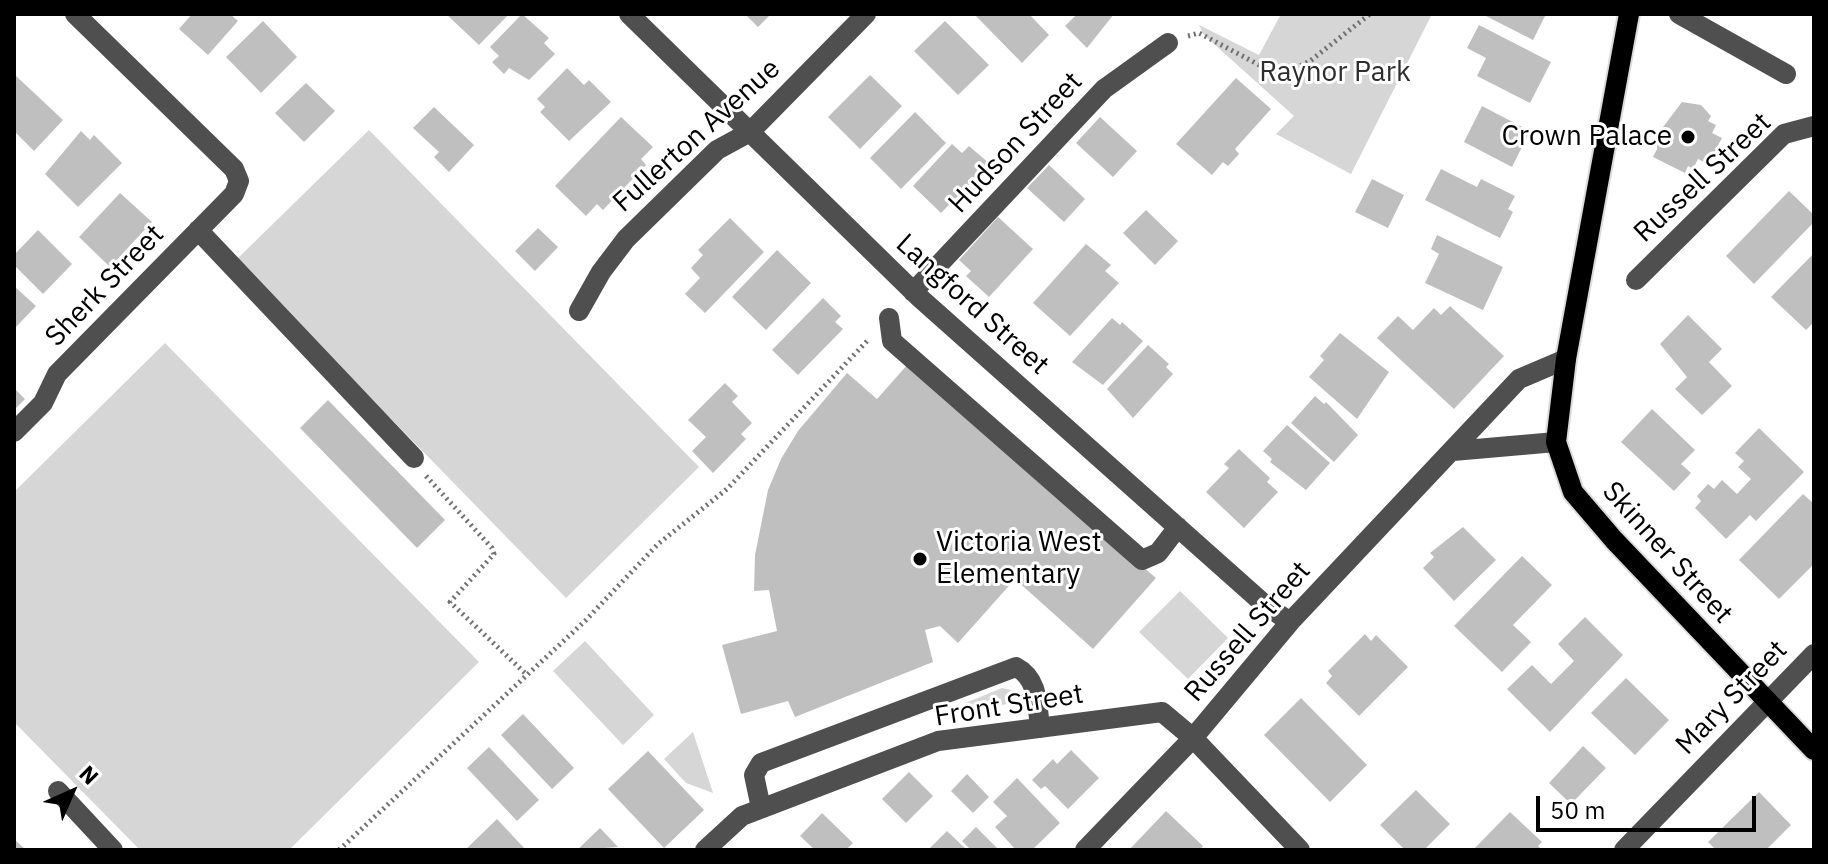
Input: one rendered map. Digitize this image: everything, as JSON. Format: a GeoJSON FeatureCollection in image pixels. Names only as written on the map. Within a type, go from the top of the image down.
{"type":"FeatureCollection","features":[{"type":"Feature","properties":{"kind":"main road","name":"Skinner Street"},"geometry":{"type":"LineString","coordinates":[[1629,14],[1566,359],[1556,442],[1573,492],[1614,540],[1814,750]]}},
{"type":"Feature","properties":{"kind":"street","name":"Sherk Street"},"geometry":{"type":"LineString","coordinates":[[14,432],[43,403],[57,374],[234,194],[239,181],[234,169],[75,14]]}},
{"type":"Feature","properties":{"kind":"street","name":"Langford Street"},"geometry":{"type":"LineString","coordinates":[[629,14],[913,292],[1264,604],[1290,622]]}},
{"type":"Feature","properties":{"kind":"street","name":"Fullerton Avenue"},"geometry":{"type":"LineString","coordinates":[[579,311],[601,272],[626,239],[717,150],[750,132],[866,14]]}},
{"type":"Feature","properties":{"kind":"street"},"geometry":{"type":"LineString","coordinates":[[1679,14],[1786,74]]}},
{"type":"Feature","properties":{"kind":"street","name":"Hudson Street"},"geometry":{"type":"LineString","coordinates":[[913,292],[1104,89],[1168,43]]}},
{"type":"Feature","properties":{"kind":"street","name":"Russell Street"},"geometry":{"type":"LineString","coordinates":[[1636,280],[1784,134],[1814,126]]}},
{"type":"Feature","properties":{"kind":"street"},"geometry":{"type":"LineString","coordinates":[[198,230],[414,458]]}},
{"type":"Feature","properties":{"kind":"street"},"geometry":{"type":"LineString","coordinates":[[889,318],[892,341],[1142,560],[1158,553],[1178,527]]}},
{"type":"Feature","properties":{"kind":"street","name":"Russell Street"},"geometry":{"type":"LineString","coordinates":[[1085,850],[1193,738],[1290,622],[1519,379],[1566,359]]}},
{"type":"Feature","properties":{"kind":"street"},"geometry":{"type":"LineString","coordinates":[[1453,451],[1556,442]]}},
{"type":"Feature","properties":{"kind":"street","name":"Mary Street"},"geometry":{"type":"LineString","coordinates":[[1624,850],[1814,654]]}},
{"type":"Feature","properties":{"kind":"street"},"geometry":{"type":"LineString","coordinates":[[761,808],[754,775],[761,763],[1016,667],[1025,671],[1035,686],[1040,728]]}},
{"type":"Feature","properties":{"kind":"street","name":"Front Street"},"geometry":{"type":"LineString","coordinates":[[705,850],[742,816],[938,741],[1162,712],[1193,738]]}},
{"type":"Feature","properties":{"kind":"street"},"geometry":{"type":"LineString","coordinates":[[1193,738],[1300,850]]}},
{"type":"Feature","properties":{"kind":"street"},"geometry":{"type":"LineString","coordinates":[[58,791],[113,850]]}},
{"type":"Feature","properties":{"kind":"path"},"geometry":{"type":"LineString","coordinates":[[1168,43],[1199,33],[1280,76],[1310,61],[1370,14]]}},
{"type":"Feature","properties":{"kind":"path"},"geometry":{"type":"LineString","coordinates":[[339,850],[585,621],[658,544],[727,489],[889,318]]}},
{"type":"Feature","properties":{"kind":"path"},"geometry":{"type":"LineString","coordinates":[[414,458],[418,468],[492,548],[494,554],[450,602],[527,675]]}},
{"type":"Feature","properties":{"kind":"green space","name":"Raynor Park"},"geometry":{"type":"Polygon","coordinates":[[[1281,14],[1432,14],[1351,174],[1276,134],[1294,116],[1204,35],[1199,25],[1259,55],[1281,14]]]}},
{"type":"Feature","properties":{"kind":"green space"},"geometry":{"type":"Polygon","coordinates":[[[369,130],[699,467],[566,598],[236,260],[369,130]]]}},
{"type":"Feature","properties":{"kind":"green space"},"geometry":{"type":"Polygon","coordinates":[[[165,343],[479,662],[289,850],[140,850],[14,722],[14,492],[165,343]]]}},
{"type":"Feature","properties":{"kind":"green space"},"geometry":{"type":"Polygon","coordinates":[[[1180,591],[1228,638],[1188,679],[1139,632],[1180,591]]]}},
{"type":"Feature","properties":{"kind":"green space"},"geometry":{"type":"Polygon","coordinates":[[[585,641],[654,715],[623,745],[553,671],[585,641]]]}},
{"type":"Feature","properties":{"kind":"green space"},"geometry":{"type":"Polygon","coordinates":[[[1002,688],[1021,692],[1024,702],[970,709],[963,704],[1002,688]]]}},
{"type":"Feature","properties":{"kind":"green space"},"geometry":{"type":"Polygon","coordinates":[[[693,732],[713,793],[686,783],[664,759],[693,732]]]}},
{"type":"Feature","properties":{"kind":"building"},"geometry":{"type":"Polygon","coordinates":[[[192,14],[230,14],[238,21],[208,55],[179,29],[192,14]]]}},
{"type":"Feature","properties":{"kind":"building"},"geometry":{"type":"Polygon","coordinates":[[[446,14],[509,14],[479,45],[446,14]]]}},
{"type":"Feature","properties":{"kind":"building"},"geometry":{"type":"Polygon","coordinates":[[[522,14],[549,38],[544,43],[555,54],[529,80],[509,68],[504,74],[492,62],[499,56],[490,47],[522,14]]]}},
{"type":"Feature","properties":{"kind":"building"},"geometry":{"type":"Polygon","coordinates":[[[745,14],[771,14],[758,27],[745,14]]]}},
{"type":"Feature","properties":{"kind":"building"},"geometry":{"type":"Polygon","coordinates":[[[974,14],[1029,14],[1049,35],[1022,63],[974,14]]]}},
{"type":"Feature","properties":{"kind":"building"},"geometry":{"type":"Polygon","coordinates":[[[1077,14],[1114,14],[1087,48],[1065,26],[1077,14]]]}},
{"type":"Feature","properties":{"kind":"building"},"geometry":{"type":"Polygon","coordinates":[[[1482,14],[1546,14],[1533,40],[1482,14]]]}},
{"type":"Feature","properties":{"kind":"building"},"geometry":{"type":"Polygon","coordinates":[[[263,21],[297,57],[261,93],[226,57],[263,21]]]}},
{"type":"Feature","properties":{"kind":"building"},"geometry":{"type":"Polygon","coordinates":[[[945,21],[989,65],[958,95],[914,51],[945,21]]]}},
{"type":"Feature","properties":{"kind":"building"},"geometry":{"type":"Polygon","coordinates":[[[1479,25],[1551,62],[1530,103],[1477,76],[1486,58],[1467,48],[1479,25]]]}},
{"type":"Feature","properties":{"kind":"building"},"geometry":{"type":"Polygon","coordinates":[[[567,68],[584,85],[589,80],[611,102],[569,141],[540,112],[545,107],[537,99],[567,68]]]}},
{"type":"Feature","properties":{"kind":"building"},"geometry":{"type":"Polygon","coordinates":[[[14,74],[63,120],[34,151],[14,131],[14,74]]]}},
{"type":"Feature","properties":{"kind":"building"},"geometry":{"type":"Polygon","coordinates":[[[870,75],[902,106],[860,149],[828,117],[870,75]]]}},
{"type":"Feature","properties":{"kind":"building"},"geometry":{"type":"Polygon","coordinates":[[[1236,78],[1271,109],[1235,149],[1239,154],[1228,166],[1223,162],[1212,175],[1176,144],[1236,78]]]}},
{"type":"Feature","properties":{"kind":"building"},"geometry":{"type":"Polygon","coordinates":[[[306,83],[335,111],[304,142],[275,113],[306,83]]]}},
{"type":"Feature","properties":{"kind":"building","name":"Crown Palace"},"geometry":{"type":"Polygon","coordinates":[[[1682,102],[1701,105],[1711,116],[1708,121],[1716,125],[1712,133],[1722,138],[1708,164],[1698,159],[1693,169],[1688,166],[1685,173],[1653,157],[1657,149],[1657,135],[1682,102]]]}},
{"type":"Feature","properties":{"kind":"building"},"geometry":{"type":"Polygon","coordinates":[[[1482,106],[1530,131],[1512,167],[1464,142],[1482,106]]]}},
{"type":"Feature","properties":{"kind":"building"},"geometry":{"type":"Polygon","coordinates":[[[434,107],[474,145],[449,172],[434,157],[439,152],[413,128],[434,107]]]}},
{"type":"Feature","properties":{"kind":"building"},"geometry":{"type":"Polygon","coordinates":[[[915,112],[946,143],[901,189],[870,158],[915,112]]]}},
{"type":"Feature","properties":{"kind":"building"},"geometry":{"type":"Polygon","coordinates":[[[621,117],[653,147],[641,159],[646,165],[603,210],[597,204],[586,216],[555,186],[621,117]]]}},
{"type":"Feature","properties":{"kind":"building"},"geometry":{"type":"Polygon","coordinates":[[[1100,117],[1137,151],[1113,177],[1076,143],[1100,117]]]}},
{"type":"Feature","properties":{"kind":"building"},"geometry":{"type":"Polygon","coordinates":[[[81,131],[90,140],[94,135],[122,163],[78,207],[45,174],[81,131]]]}},
{"type":"Feature","properties":{"kind":"building"},"geometry":{"type":"Polygon","coordinates":[[[952,144],[962,153],[969,146],[990,164],[941,213],[913,186],[952,144]]]}},
{"type":"Feature","properties":{"kind":"building"},"geometry":{"type":"Polygon","coordinates":[[[1049,165],[1085,199],[1064,222],[1027,188],[1049,165]]]}},
{"type":"Feature","properties":{"kind":"building"},"geometry":{"type":"Polygon","coordinates":[[[1441,169],[1477,187],[1481,179],[1515,196],[1508,209],[1513,212],[1500,238],[1425,200],[1441,169]]]}},
{"type":"Feature","properties":{"kind":"building"},"geometry":{"type":"Polygon","coordinates":[[[1372,179],[1404,195],[1388,228],[1355,212],[1372,179]]]}},
{"type":"Feature","properties":{"kind":"building"},"geometry":{"type":"Polygon","coordinates":[[[1789,191],[1814,215],[1814,222],[1754,284],[1726,256],[1789,191]]]}},
{"type":"Feature","properties":{"kind":"building"},"geometry":{"type":"Polygon","coordinates":[[[120,193],[152,222],[110,267],[79,237],[120,193]]]}},
{"type":"Feature","properties":{"kind":"building"},"geometry":{"type":"Polygon","coordinates":[[[1146,210],[1178,241],[1155,265],[1123,233],[1146,210]]]}},
{"type":"Feature","properties":{"kind":"building"},"geometry":{"type":"Polygon","coordinates":[[[998,217],[1033,249],[989,297],[966,276],[971,271],[959,260],[998,217]]]}},
{"type":"Feature","properties":{"kind":"building"},"geometry":{"type":"Polygon","coordinates":[[[730,218],[764,252],[705,313],[685,294],[700,278],[691,268],[703,255],[698,250],[730,218]]]}},
{"type":"Feature","properties":{"kind":"building"},"geometry":{"type":"Polygon","coordinates":[[[538,228],[558,247],[535,271],[515,251],[538,228]]]}},
{"type":"Feature","properties":{"kind":"building"},"geometry":{"type":"Polygon","coordinates":[[[38,230],[72,264],[43,294],[14,265],[14,255],[38,230]]]}},
{"type":"Feature","properties":{"kind":"building"},"geometry":{"type":"Polygon","coordinates":[[[1437,235],[1503,267],[1483,310],[1425,283],[1439,254],[1431,249],[1437,235]]]}},
{"type":"Feature","properties":{"kind":"building"},"geometry":{"type":"Polygon","coordinates":[[[1086,244],[1111,265],[1105,271],[1119,283],[1070,336],[1033,303],[1086,244]]]}},
{"type":"Feature","properties":{"kind":"building"},"geometry":{"type":"Polygon","coordinates":[[[777,250],[811,283],[766,330],[732,297],[777,250]]]}},
{"type":"Feature","properties":{"kind":"building"},"geometry":{"type":"Polygon","coordinates":[[[1814,253],[1814,322],[1806,330],[1771,297],[1814,253]]]}},
{"type":"Feature","properties":{"kind":"building"},"geometry":{"type":"Polygon","coordinates":[[[14,286],[36,306],[14,329],[14,286]]]}},
{"type":"Feature","properties":{"kind":"building"},"geometry":{"type":"Polygon","coordinates":[[[823,298],[841,316],[835,322],[843,329],[798,375],[772,350],[823,298]]]}},
{"type":"Feature","properties":{"kind":"building"},"geometry":{"type":"Polygon","coordinates":[[[1450,306],[1504,356],[1454,409],[1377,338],[1398,316],[1413,330],[1434,308],[1441,315],[1450,306]]]}},
{"type":"Feature","properties":{"kind":"building"},"geometry":{"type":"Polygon","coordinates":[[[1688,315],[1722,349],[1709,362],[1732,386],[1702,415],[1675,389],[1687,377],[1660,344],[1688,315]]]}},
{"type":"Feature","properties":{"kind":"building"},"geometry":{"type":"Polygon","coordinates":[[[1112,318],[1120,325],[1122,322],[1143,341],[1103,385],[1072,362],[1112,318]]]}},
{"type":"Feature","properties":{"kind":"building"},"geometry":{"type":"Polygon","coordinates":[[[1340,333],[1389,372],[1357,419],[1309,377],[1324,360],[1320,356],[1340,333]]]}},
{"type":"Feature","properties":{"kind":"building"},"geometry":{"type":"Polygon","coordinates":[[[1148,345],[1169,364],[1166,367],[1173,374],[1133,418],[1107,389],[1148,345]]]}},
{"type":"Feature","properties":{"kind":"building"},"geometry":{"type":"Polygon","coordinates":[[[908,364],[1156,578],[1093,649],[1015,579],[958,643],[940,626],[925,630],[933,662],[795,717],[788,701],[741,714],[722,645],[777,631],[769,590],[754,591],[755,555],[768,490],[781,459],[798,431],[847,373],[877,399],[908,364]]]}},
{"type":"Feature","properties":{"kind":"building"},"geometry":{"type":"Polygon","coordinates":[[[725,383],[738,396],[732,402],[752,423],[741,434],[746,439],[713,473],[692,451],[706,437],[688,420],[725,383]]]}},
{"type":"Feature","properties":{"kind":"building"},"geometry":{"type":"Polygon","coordinates":[[[14,388],[25,399],[14,410],[14,388]]]}},
{"type":"Feature","properties":{"kind":"building"},"geometry":{"type":"Polygon","coordinates":[[[1315,396],[1324,404],[1326,402],[1358,435],[1334,462],[1291,423],[1315,396]]]}},
{"type":"Feature","properties":{"kind":"building"},"geometry":{"type":"Polygon","coordinates":[[[328,400],[445,520],[417,548],[300,428],[328,400]]]}},
{"type":"Feature","properties":{"kind":"building"},"geometry":{"type":"Polygon","coordinates":[[[1652,409],[1695,450],[1681,464],[1691,473],[1674,491],[1621,442],[1652,409]]]}},
{"type":"Feature","properties":{"kind":"building"},"geometry":{"type":"Polygon","coordinates":[[[1287,425],[1330,463],[1306,490],[1270,462],[1272,459],[1263,451],[1287,425]]]}},
{"type":"Feature","properties":{"kind":"building"},"geometry":{"type":"Polygon","coordinates":[[[1759,428],[1804,472],[1756,521],[1750,515],[1726,539],[1695,508],[1701,501],[1697,496],[1708,484],[1714,489],[1722,480],[1737,494],[1751,479],[1738,467],[1744,461],[1735,453],[1759,428]]]}},
{"type":"Feature","properties":{"kind":"building"},"geometry":{"type":"Polygon","coordinates":[[[1239,449],[1270,478],[1267,482],[1278,492],[1244,528],[1206,492],[1229,468],[1224,464],[1239,449]]]}},
{"type":"Feature","properties":{"kind":"building"},"geometry":{"type":"Polygon","coordinates":[[[1803,494],[1814,504],[1814,564],[1779,599],[1739,560],[1803,494]]]}},
{"type":"Feature","properties":{"kind":"building"},"geometry":{"type":"Polygon","coordinates":[[[1463,527],[1496,560],[1454,601],[1423,568],[1434,557],[1430,553],[1463,527]]]}},
{"type":"Feature","properties":{"kind":"building"},"geometry":{"type":"Polygon","coordinates":[[[1522,556],[1552,585],[1513,625],[1531,642],[1502,672],[1454,626],[1522,556]]]}},
{"type":"Feature","properties":{"kind":"building"},"geometry":{"type":"Polygon","coordinates":[[[1585,617],[1623,655],[1550,732],[1507,689],[1532,665],[1551,684],[1574,661],[1558,644],[1585,617]]]}},
{"type":"Feature","properties":{"kind":"building"},"geometry":{"type":"Polygon","coordinates":[[[1365,634],[1371,641],[1376,635],[1408,667],[1359,716],[1326,683],[1332,676],[1328,671],[1365,634]]]}},
{"type":"Feature","properties":{"kind":"building"},"geometry":{"type":"Polygon","coordinates":[[[1626,678],[1669,720],[1635,755],[1591,713],[1626,678]]]}},
{"type":"Feature","properties":{"kind":"building"},"geometry":{"type":"Polygon","coordinates":[[[1301,698],[1367,765],[1330,802],[1264,735],[1301,698]]]}},
{"type":"Feature","properties":{"kind":"building"},"geometry":{"type":"Polygon","coordinates":[[[523,714],[574,768],[552,789],[501,735],[523,714]]]}},
{"type":"Feature","properties":{"kind":"building"},"geometry":{"type":"Polygon","coordinates":[[[1583,746],[1606,768],[1571,804],[1549,783],[1583,746]]]}},
{"type":"Feature","properties":{"kind":"building"},"geometry":{"type":"Polygon","coordinates":[[[489,747],[539,800],[517,821],[467,768],[489,747]]]}},
{"type":"Feature","properties":{"kind":"building"},"geometry":{"type":"Polygon","coordinates":[[[1071,750],[1099,778],[1068,809],[1045,786],[1041,789],[1032,780],[1053,759],[1057,764],[1071,750]]]}},
{"type":"Feature","properties":{"kind":"building"},"geometry":{"type":"Polygon","coordinates":[[[648,751],[704,810],[664,848],[608,789],[648,751]]]}},
{"type":"Feature","properties":{"kind":"building"},"geometry":{"type":"Polygon","coordinates":[[[909,772],[933,796],[906,823],[882,799],[909,772]]]}},
{"type":"Feature","properties":{"kind":"building"},"geometry":{"type":"Polygon","coordinates":[[[967,774],[989,797],[973,813],[951,791],[967,774]]]}},
{"type":"Feature","properties":{"kind":"building"},"geometry":{"type":"Polygon","coordinates":[[[1017,778],[1060,823],[1032,850],[1016,850],[995,827],[1007,816],[993,802],[1017,778]]]}},
{"type":"Feature","properties":{"kind":"building"},"geometry":{"type":"Polygon","coordinates":[[[1416,790],[1450,824],[1424,850],[1405,850],[1380,825],[1416,790]]]}},
{"type":"Feature","properties":{"kind":"building"},"geometry":{"type":"Polygon","coordinates":[[[1759,792],[1791,825],[1766,850],[1716,850],[1708,842],[1759,792]]]}},
{"type":"Feature","properties":{"kind":"building"},"geometry":{"type":"Polygon","coordinates":[[[1166,811],[1203,846],[1200,850],[1129,850],[1166,811]]]}},
{"type":"Feature","properties":{"kind":"building"},"geometry":{"type":"Polygon","coordinates":[[[1510,812],[1542,842],[1538,846],[1542,850],[1473,850],[1510,812]]]}},
{"type":"Feature","properties":{"kind":"building"},"geometry":{"type":"Polygon","coordinates":[[[822,813],[853,843],[846,850],[815,850],[800,836],[822,813]]]}},
{"type":"Feature","properties":{"kind":"building"},"geometry":{"type":"Polygon","coordinates":[[[497,819],[526,850],[465,850],[497,819]]]}},
{"type":"Feature","properties":{"kind":"building"},"geometry":{"type":"Polygon","coordinates":[[[976,827],[999,850],[971,850],[962,841],[976,827]]]}},
{"type":"Feature","properties":{"kind":"building"},"geometry":{"type":"Polygon","coordinates":[[[600,828],[618,847],[577,850],[600,828]]]}},
{"type":"Feature","properties":{"kind":"building"},"geometry":{"type":"Polygon","coordinates":[[[947,831],[967,850],[928,850],[947,831]]]}},
{"type":"Feature","properties":{"kind":"building"},"geometry":{"type":"Polygon","coordinates":[[[14,839],[26,850],[14,850],[14,839]]]}},
{"type":"Feature","properties":{"kind":"place","name":"Crown Palace"},"geometry":{"type":"Point","coordinates":[1688,137]}},
{"type":"Feature","properties":{"kind":"place","name":"Victoria West Elementary"},"geometry":{"type":"Point","coordinates":[920,559]}}]}
